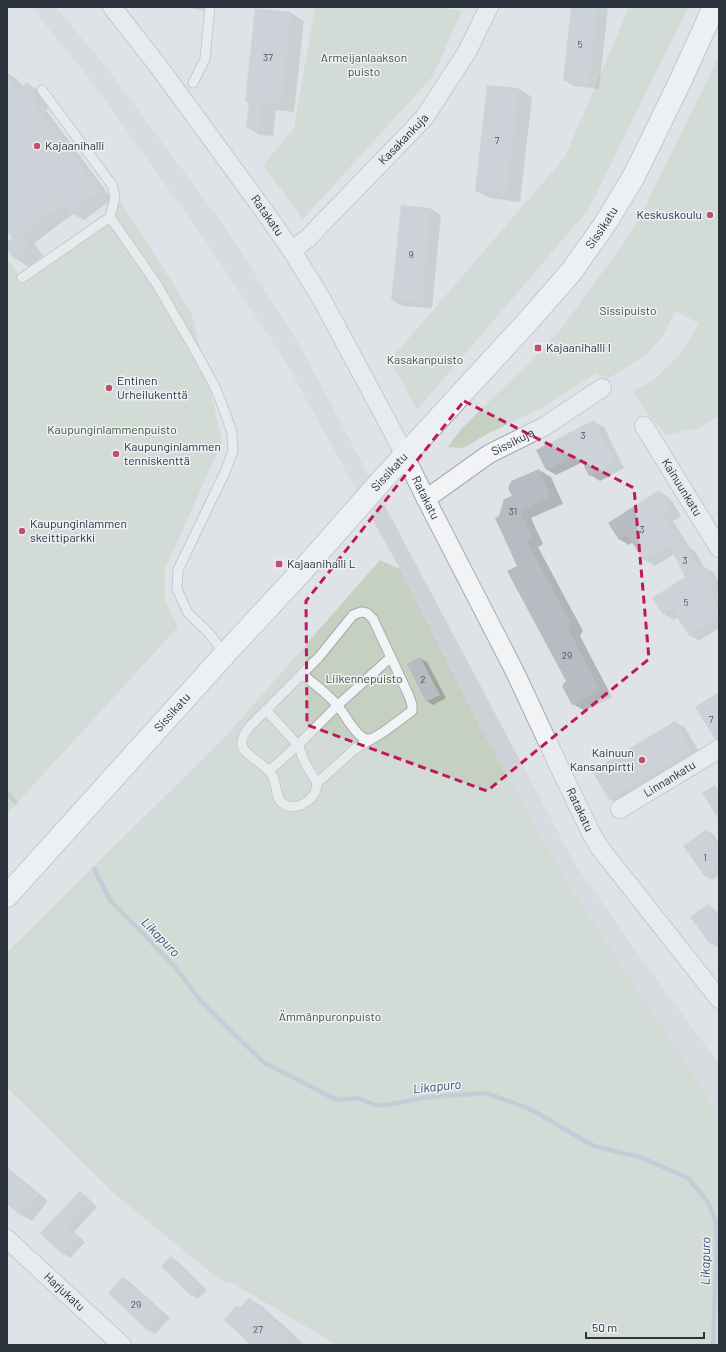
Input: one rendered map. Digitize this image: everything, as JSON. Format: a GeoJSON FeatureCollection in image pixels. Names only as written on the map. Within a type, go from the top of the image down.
{"type":"FeatureCollection","features":[{"type":"Feature","properties":{"kind":"main road","name":"Sissikatu"},"geometry":{"type":"LineString","coordinates":[[7,896],[224,654],[301,572],[383,479],[571,272],[605,224],[634,176],[679,84],[714,7]]}},
{"type":"Feature","properties":{"kind":"street","name":"Ratakatu"},"geometry":{"type":"LineString","coordinates":[[112,7],[159,67],[262,208],[292,251],[321,298],[405,456],[515,672],[591,833],[600,848],[719,999]]}},
{"type":"Feature","properties":{"kind":"street","name":"Kasakankuja"},"geometry":{"type":"LineString","coordinates":[[292,251],[308,238],[424,118],[467,52],[489,7]]}},
{"type":"Feature","properties":{"kind":"street","name":"Sissikuja"},"geometry":{"type":"LineString","coordinates":[[426,499],[489,454],[545,426],[602,388]]}},
{"type":"Feature","properties":{"kind":"street","name":"Kainuunkatu"},"geometry":{"type":"LineString","coordinates":[[644,426],[719,548]]}},
{"type":"Feature","properties":{"kind":"street","name":"Linnankatu"},"geometry":{"type":"LineString","coordinates":[[620,809],[719,749]]}},
{"type":"Feature","properties":{"kind":"street","name":"Harjukatu"},"geometry":{"type":"LineString","coordinates":[[7,1239],[122,1345]]}},
{"type":"Feature","properties":{"kind":"lane"},"geometry":{"type":"LineString","coordinates":[[193,82],[205,59],[210,7]]}},
{"type":"Feature","properties":{"kind":"lane"},"geometry":{"type":"LineString","coordinates":[[22,278],[110,217],[115,198],[112,185],[42,90]]}},
{"type":"Feature","properties":{"kind":"lane"},"geometry":{"type":"LineString","coordinates":[[110,217],[156,283],[196,352],[215,387],[232,433],[234,451],[226,472],[178,570],[177,590],[188,613],[209,633],[224,654]]}},
{"type":"Feature","properties":{"kind":"lane"},"geometry":{"type":"LineString","coordinates":[[266,710],[298,745],[305,763],[316,783],[316,792],[308,802],[293,807],[285,805],[279,800],[275,783],[267,768],[243,748],[242,742],[244,734],[252,724],[266,710],[319,657],[353,615],[361,612],[367,613],[373,619],[409,696],[412,711],[382,733],[356,748],[316,783]]}},
{"type":"Feature","properties":{"kind":"lane"},"geometry":{"type":"LineString","coordinates":[[269,771],[391,657]]}},
{"type":"Feature","properties":{"kind":"lane"},"geometry":{"type":"LineString","coordinates":[[302,674],[338,705],[354,730],[362,738],[370,739]]}},
{"type":"Feature","properties":{"kind":"highlighted area"},"geometry":{"type":"Polygon","coordinates":[[[464,401],[634,488],[649,659],[487,791],[307,725],[306,601],[464,401]]]}},
{"type":"Feature","properties":{"kind":"shaded area"},"geometry":{"type":"Polygon","coordinates":[[[31,7],[56,7],[110,72],[225,227],[299,344],[574,862],[638,954],[719,1064],[719,1114],[566,880],[480,727],[400,569],[280,352],[202,236],[91,81],[31,7]]]}},
{"type":"Feature","properties":{"kind":"green space","name":"Armeijanlaakson puisto"},"geometry":{"type":"Polygon","coordinates":[[[315,7],[434,7],[462,10],[433,76],[303,219],[263,165],[294,128],[315,7]]]}},
{"type":"Feature","properties":{"kind":"green space","name":"Kasakanpuisto"},"geometry":{"type":"Polygon","coordinates":[[[629,7],[688,7],[589,209],[417,410],[390,360],[565,157],[629,7]]]}},
{"type":"Feature","properties":{"kind":"green space","name":"Sissipuisto"},"geometry":{"type":"Polygon","coordinates":[[[719,56],[719,416],[699,428],[666,435],[647,413],[633,391],[652,381],[678,357],[699,324],[675,310],[664,335],[644,356],[606,380],[596,373],[542,408],[491,432],[463,448],[448,447],[461,429],[538,354],[561,329],[623,244],[645,207],[719,56]]]}},
{"type":"Feature","properties":{"kind":"green space","name":"Kaupunginlammenpuisto"},"geometry":{"type":"Polygon","coordinates":[[[121,202],[191,312],[200,349],[209,375],[222,442],[165,569],[165,599],[178,627],[7,814],[7,259],[22,278],[121,202]]]}},
{"type":"Feature","properties":{"kind":"green space","name":"Ämmänpuronpuisto"},"geometry":{"type":"Polygon","coordinates":[[[380,560],[400,569],[480,727],[566,880],[719,1114],[719,1345],[337,1345],[232,1283],[220,1280],[118,1197],[7,1088],[7,952],[224,738],[380,560]]]}},
{"type":"Feature","properties":{"kind":"building"},"geometry":{"type":"Polygon","coordinates":[[[571,7],[597,7],[589,84],[563,81],[571,7]]]}},
{"type":"Feature","properties":{"kind":"building"},"geometry":{"type":"Polygon","coordinates":[[[255,8],[291,12],[281,105],[263,103],[260,129],[246,128],[249,102],[245,101],[255,8]]]}},
{"type":"Feature","properties":{"kind":"building","name":"Kajaanihalli"},"geometry":{"type":"Polygon","coordinates":[[[7,75],[18,89],[27,82],[38,98],[33,102],[100,191],[70,213],[63,204],[21,236],[31,248],[15,260],[7,249],[7,242],[12,238],[7,232],[7,75]]]}},
{"type":"Feature","properties":{"kind":"building"},"geometry":{"type":"Polygon","coordinates":[[[487,85],[519,88],[507,195],[475,191],[487,85]]]}},
{"type":"Feature","properties":{"kind":"building"},"geometry":{"type":"Polygon","coordinates":[[[401,205],[431,208],[422,303],[391,300],[401,205]]]}},
{"type":"Feature","properties":{"kind":"building"},"geometry":{"type":"Polygon","coordinates":[[[594,420],[615,463],[589,476],[578,454],[546,470],[536,450],[594,420]]]}},
{"type":"Feature","properties":{"kind":"building"},"geometry":{"type":"Polygon","coordinates":[[[539,469],[551,497],[520,511],[532,537],[526,540],[571,624],[568,629],[600,690],[572,705],[562,686],[566,681],[507,571],[517,566],[495,518],[499,516],[504,499],[512,496],[508,488],[511,481],[539,469]]]}},
{"type":"Feature","properties":{"kind":"building"},"geometry":{"type":"Polygon","coordinates":[[[659,490],[671,510],[664,515],[683,545],[686,544],[698,569],[703,565],[716,585],[708,590],[719,607],[719,617],[689,636],[672,609],[663,615],[652,598],[685,577],[669,545],[644,561],[627,535],[619,540],[608,523],[659,490]]]}},
{"type":"Feature","properties":{"kind":"building"},"geometry":{"type":"Polygon","coordinates":[[[420,657],[440,695],[426,702],[407,664],[420,657]]]}},
{"type":"Feature","properties":{"kind":"building"},"geometry":{"type":"Polygon","coordinates":[[[719,692],[719,739],[715,739],[695,707],[719,692]]]}},
{"type":"Feature","properties":{"kind":"building","name":"Kainuun Kansanpirtti"},"geometry":{"type":"Polygon","coordinates":[[[675,721],[692,750],[609,800],[592,771],[675,721]]]}},
{"type":"Feature","properties":{"kind":"building"},"geometry":{"type":"Polygon","coordinates":[[[715,785],[719,792],[719,820],[702,793],[715,785]]]}},
{"type":"Feature","properties":{"kind":"building"},"geometry":{"type":"Polygon","coordinates":[[[706,829],[719,847],[719,867],[705,877],[683,846],[706,829]]]}},
{"type":"Feature","properties":{"kind":"building"},"geometry":{"type":"Polygon","coordinates":[[[708,904],[719,920],[719,937],[710,944],[690,917],[708,904]]]}},
{"type":"Feature","properties":{"kind":"building"},"geometry":{"type":"Polygon","coordinates":[[[7,1168],[39,1195],[21,1216],[7,1204],[7,1168]]]}},
{"type":"Feature","properties":{"kind":"building"},"geometry":{"type":"Polygon","coordinates":[[[80,1191],[92,1202],[68,1227],[79,1238],[63,1255],[40,1233],[80,1191]]]}},
{"type":"Feature","properties":{"kind":"building"},"geometry":{"type":"Polygon","coordinates":[[[171,1256],[201,1286],[191,1296],[161,1266],[171,1256]]]}},
{"type":"Feature","properties":{"kind":"building"},"geometry":{"type":"Polygon","coordinates":[[[123,1277],[164,1314],[148,1331],[108,1293],[123,1277]]]}},
{"type":"Feature","properties":{"kind":"building"},"geometry":{"type":"Polygon","coordinates":[[[249,1298],[293,1337],[286,1345],[251,1345],[224,1320],[237,1305],[240,1308],[249,1298]]]}},
{"type":"Feature","properties":{"kind":"waterway"},"geometry":{"type":"LineString","coordinates":[[7,793],[15,802]]}},
{"type":"Feature","properties":{"kind":"waterway","name":"Likapuro"},"geometry":{"type":"LineString","coordinates":[[94,869],[110,900],[176,968],[199,999],[263,1062],[337,1100],[358,1098],[375,1105],[385,1105],[429,1097],[486,1093],[530,1109],[594,1146],[640,1157],[688,1178],[708,1202],[715,1219],[717,1239],[713,1345]]}},
{"type":"Feature","properties":{"kind":"place","name":"Kajaanihalli"},"geometry":{"type":"Point","coordinates":[37,146]}},
{"type":"Feature","properties":{"kind":"place","name":"Keskuskoulu"},"geometry":{"type":"Point","coordinates":[710,215]}},
{"type":"Feature","properties":{"kind":"place","name":"Kajaanihalli I"},"geometry":{"type":"Point","coordinates":[538,348]}},
{"type":"Feature","properties":{"kind":"place","name":"Entinen Urheilukenttä"},"geometry":{"type":"Point","coordinates":[109,388]}},
{"type":"Feature","properties":{"kind":"place","name":"Kaupunginlammen tenniskenttä"},"geometry":{"type":"Point","coordinates":[116,454]}},
{"type":"Feature","properties":{"kind":"place","name":"Kaupunginlammen skeittiparkki"},"geometry":{"type":"Point","coordinates":[22,531]}},
{"type":"Feature","properties":{"kind":"place","name":"Kajaanihalli L"},"geometry":{"type":"Point","coordinates":[279,564]}},
{"type":"Feature","properties":{"kind":"place","name":"Kainuun Kansanpirtti"},"geometry":{"type":"Point","coordinates":[642,760]}},
{"type":"Feature","properties":{"kind":"park label","name":"Liikennepuisto"},"geometry":{"type":"Point","coordinates":[364,679]}}]}
